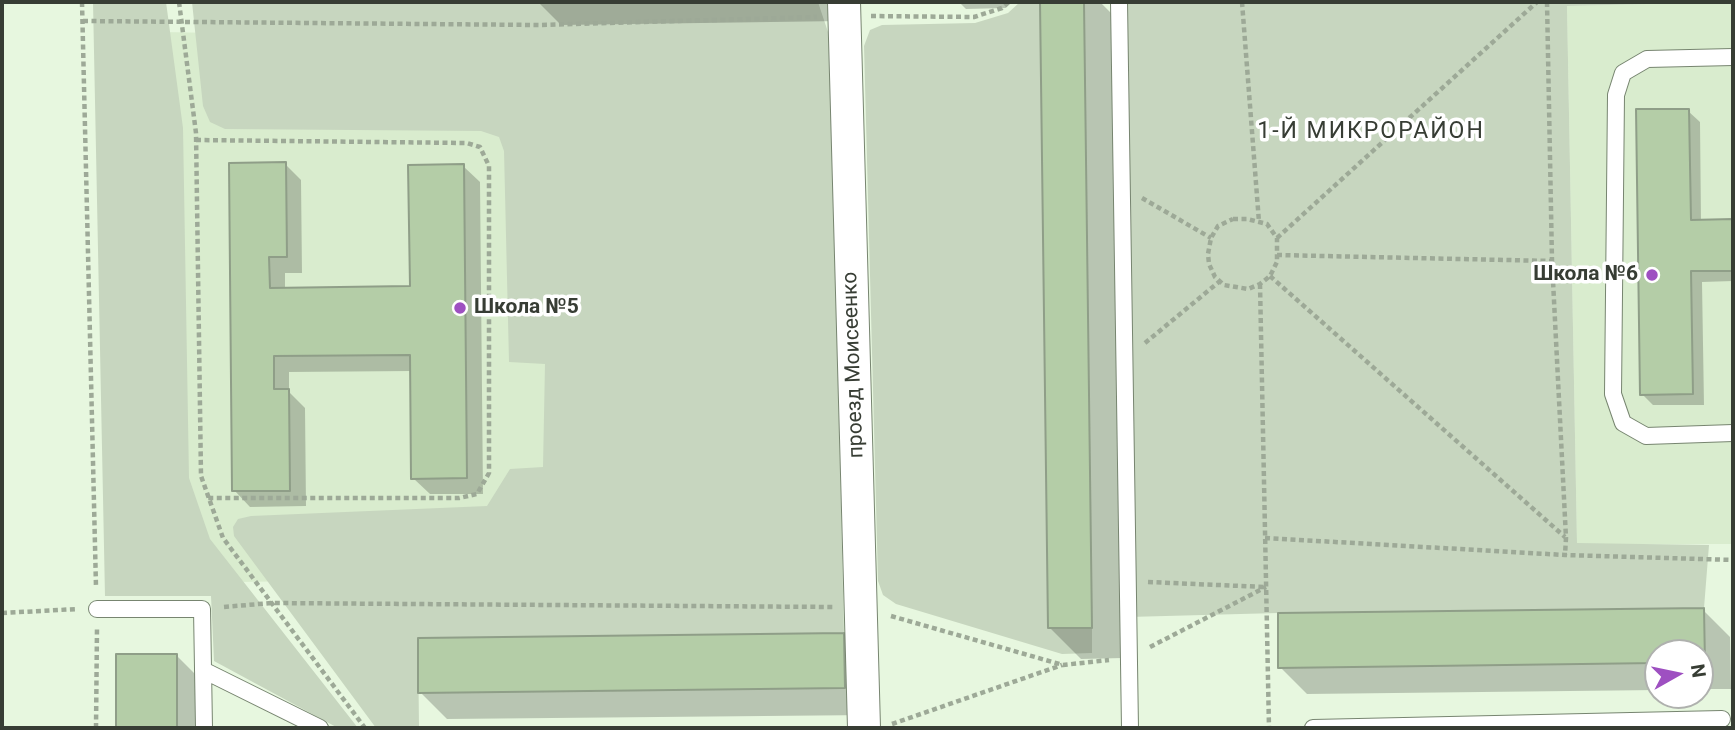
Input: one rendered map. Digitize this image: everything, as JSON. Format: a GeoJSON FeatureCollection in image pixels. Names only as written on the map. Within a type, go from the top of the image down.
{"type":"FeatureCollection","features":[{"type":"Feature","properties":{"kind":"street","name":"проезд Моисеенко"},"geometry":{"type":"LineString","coordinates":[[844,9],[864,728]]}},
{"type":"Feature","properties":{"kind":"lane"},"geometry":{"type":"LineString","coordinates":[[1118,2],[1130,728]]}},
{"type":"Feature","properties":{"kind":"lane"},"geometry":{"type":"LineString","coordinates":[[1733,57],[1647,59],[1623,73],[1616,95],[1613,394],[1623,423],[1646,436],[1733,433]]}},
{"type":"Feature","properties":{"kind":"lane"},"geometry":{"type":"LineString","coordinates":[[97,608],[202,609],[204,728]]}},
{"type":"Feature","properties":{"kind":"lane"},"geometry":{"type":"LineString","coordinates":[[203,670],[320,728]]}},
{"type":"Feature","properties":{"kind":"lane"},"geometry":{"type":"LineString","coordinates":[[1313,728],[1721,719]]}},
{"type":"Feature","properties":{"kind":"path"},"geometry":{"type":"LineString","coordinates":[[82,2],[97,608],[96,728]]}},
{"type":"Feature","properties":{"kind":"path"},"geometry":{"type":"LineString","coordinates":[[179,2],[196,140],[201,476],[223,537],[365,728]]}},
{"type":"Feature","properties":{"kind":"path"},"geometry":{"type":"LineString","coordinates":[[83,20],[539,25],[844,9],[974,17],[1002,8],[1009,2]]}},
{"type":"Feature","properties":{"kind":"path"},"geometry":{"type":"LineString","coordinates":[[1242,2],[1259,222]]}},
{"type":"Feature","properties":{"kind":"path"},"geometry":{"type":"LineString","coordinates":[[1277,238],[1537,2]]}},
{"type":"Feature","properties":{"kind":"path"},"geometry":{"type":"LineString","coordinates":[[1547,2],[1552,261],[1565,555]]}},
{"type":"Feature","properties":{"kind":"path"},"geometry":{"type":"LineString","coordinates":[[196,140],[467,143],[480,147],[489,166],[489,473],[477,494],[459,498],[208,498]]}},
{"type":"Feature","properties":{"kind":"path"},"geometry":{"type":"LineString","coordinates":[[1122,186],[1211,238]]}},
{"type":"Feature","properties":{"kind":"path"},"geometry":{"type":"LineString","coordinates":[[1233,219],[1259,222],[1267,224],[1277,238],[1277,262],[1270,276],[1248,289],[1224,285],[1209,264],[1211,238],[1218,226],[1233,219]]}},
{"type":"Feature","properties":{"kind":"path"},"geometry":{"type":"LineString","coordinates":[[1277,255],[1552,261]]}},
{"type":"Feature","properties":{"kind":"path"},"geometry":{"type":"LineString","coordinates":[[1270,276],[1566,538]]}},
{"type":"Feature","properties":{"kind":"path"},"geometry":{"type":"LineString","coordinates":[[1124,360],[1220,281]]}},
{"type":"Feature","properties":{"kind":"path"},"geometry":{"type":"LineString","coordinates":[[1260,284],[1269,728]]}},
{"type":"Feature","properties":{"kind":"path"},"geometry":{"type":"LineString","coordinates":[[1265,538],[1565,555],[1733,560]]}},
{"type":"Feature","properties":{"kind":"path"},"geometry":{"type":"LineString","coordinates":[[1128,581],[1266,587]]}},
{"type":"Feature","properties":{"kind":"path"},"geometry":{"type":"LineString","coordinates":[[880,728],[1063,665],[1128,659],[1266,587]]}},
{"type":"Feature","properties":{"kind":"path"},"geometry":{"type":"LineString","coordinates":[[202,609],[271,603],[861,607],[1063,665]]}},
{"type":"Feature","properties":{"kind":"path"},"geometry":{"type":"LineString","coordinates":[[2,612],[97,608]]}},
{"type":"Feature","properties":{"kind":"shaded area"},"geometry":{"type":"Polygon","coordinates":[[[93,2],[166,2],[183,128],[189,478],[210,539],[358,728],[338,728],[214,661],[211,596],[105,596],[93,2]]]}},
{"type":"Feature","properties":{"kind":"shaded area"},"geometry":{"type":"Polygon","coordinates":[[[192,2],[818,2],[830,38],[844,633],[418,638],[419,728],[376,728],[234,536],[233,527],[238,519],[251,516],[487,506],[510,469],[543,467],[545,364],[509,362],[504,151],[499,137],[481,131],[225,129],[210,122],[203,106],[192,2]]]}},
{"type":"Feature","properties":{"kind":"shaded area"},"geometry":{"type":"Polygon","coordinates":[[[1020,2],[1040,2],[1048,628],[1092,628],[1092,653],[1062,654],[896,604],[883,595],[878,581],[864,46],[870,30],[882,25],[975,23],[1008,13],[1020,2]]]}},
{"type":"Feature","properties":{"kind":"shaded area"},"geometry":{"type":"Polygon","coordinates":[[[1119,2],[1733,2],[1567,6],[1577,543],[1709,545],[1704,608],[1128,617],[1119,2]]]}},
{"type":"Feature","properties":{"kind":"shaded area","name":"Школа №6"},"geometry":{"type":"Polygon","coordinates":[[[1733,2],[1733,544],[1577,544],[1567,6],[1733,2]]]}},
{"type":"Feature","properties":{"kind":"shaded area","name":"Школа №5"},"geometry":{"type":"Polygon","coordinates":[[[109,31],[805,44],[814,573],[111,584],[109,31]]]}},
{"type":"Feature","properties":{"kind":"building"},"geometry":{"type":"Polygon","coordinates":[[[1040,2],[1084,2],[1092,628],[1048,628],[1040,2]]]}},
{"type":"Feature","properties":{"kind":"building"},"geometry":{"type":"Polygon","coordinates":[[[1636,109],[1689,109],[1691,220],[1733,219],[1733,271],[1691,271],[1693,394],[1640,395],[1636,109]]]}},
{"type":"Feature","properties":{"kind":"building"},"geometry":{"type":"Polygon","coordinates":[[[286,162],[287,257],[269,257],[270,288],[410,286],[408,165],[464,164],[467,478],[411,479],[410,355],[274,356],[274,389],[289,389],[290,491],[232,491],[229,163],[286,162]]]}},
{"type":"Feature","properties":{"kind":"building"},"geometry":{"type":"Polygon","coordinates":[[[1704,608],[1705,639],[1644,639],[1644,663],[1278,668],[1278,613],[1704,608]]]}},
{"type":"Feature","properties":{"kind":"building"},"geometry":{"type":"Polygon","coordinates":[[[844,633],[845,688],[418,693],[418,638],[844,633]]]}},
{"type":"Feature","properties":{"kind":"building"},"geometry":{"type":"Polygon","coordinates":[[[116,654],[177,654],[177,728],[116,728],[116,654]]]}},
{"type":"Feature","properties":{"kind":"place","name":"Школа №6"},"geometry":{"type":"Point","coordinates":[1652,275]}},
{"type":"Feature","properties":{"kind":"place","name":"Школа №5"},"geometry":{"type":"Point","coordinates":[460,308]}},
{"type":"Feature","properties":{"kind":"district","name":"1-Й МИКРОРАЙОН"},"geometry":{"type":"Point","coordinates":[1371,132]}}]}
